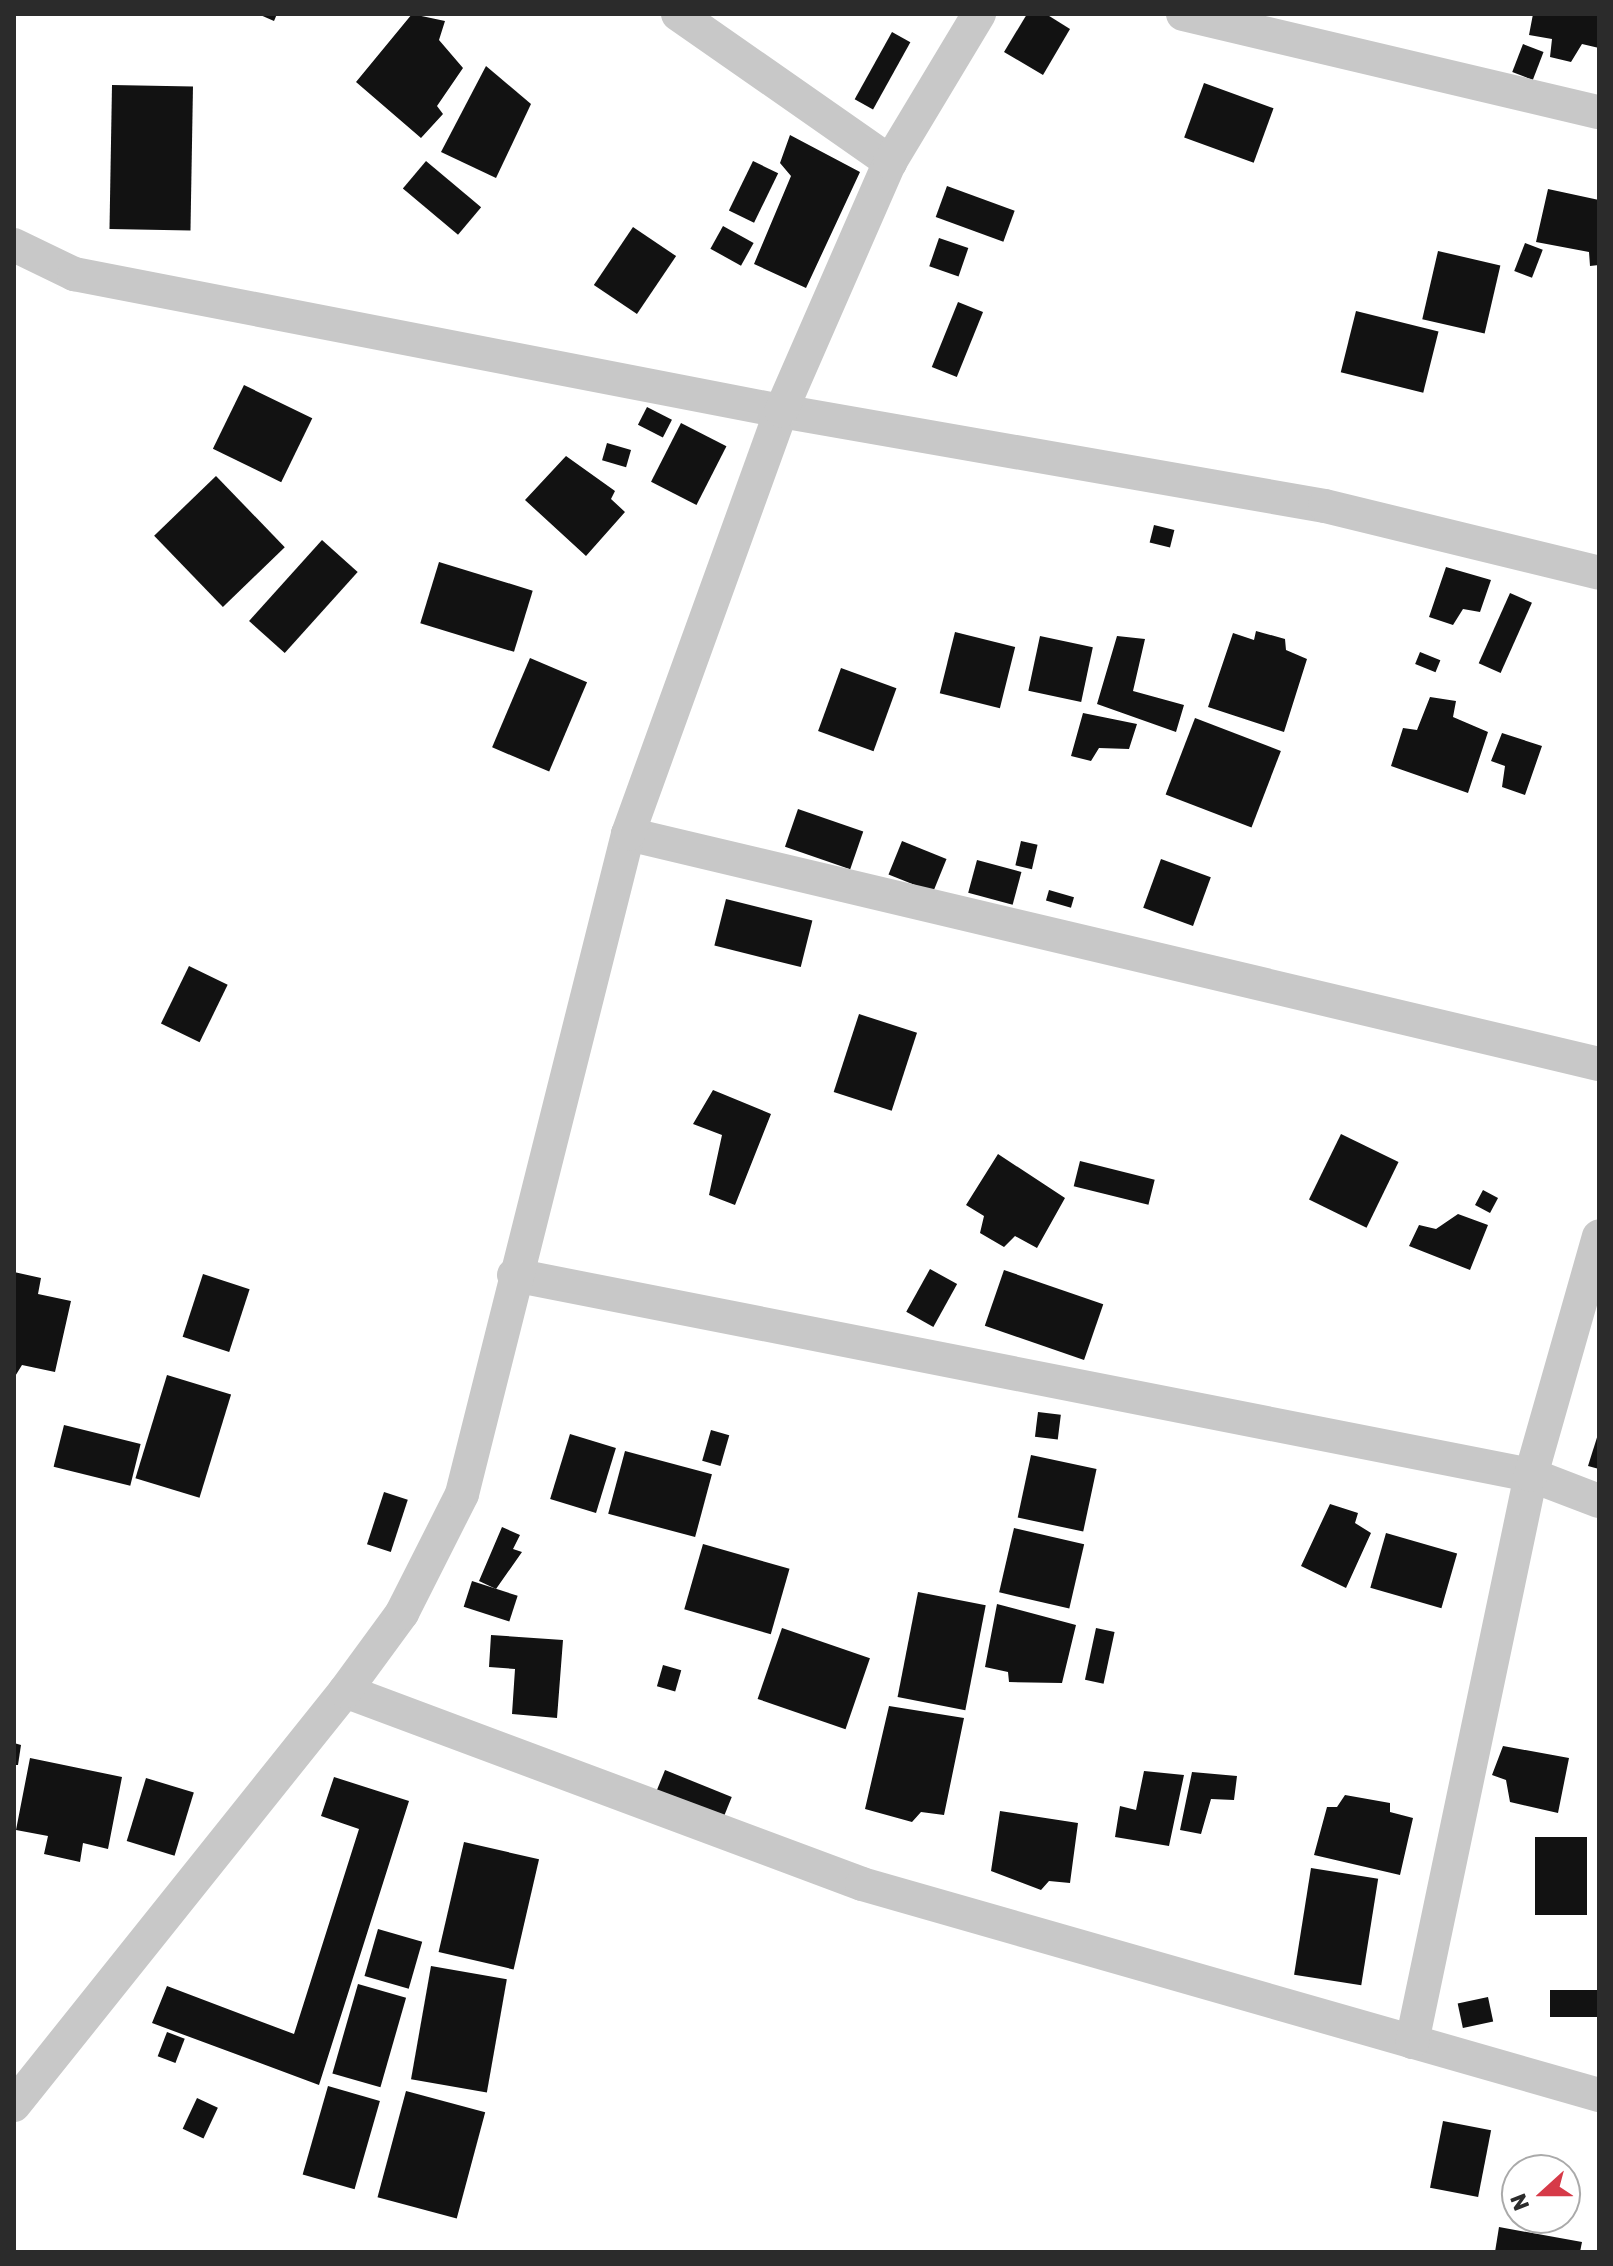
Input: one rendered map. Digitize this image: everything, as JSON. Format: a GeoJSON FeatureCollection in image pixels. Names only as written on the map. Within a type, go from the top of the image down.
{"type":"FeatureCollection","features":[{"type":"Feature","properties":{"kind":"street"},"geometry":{"type":"LineString","coordinates":[[678,14],[890,162]]}},
{"type":"Feature","properties":{"kind":"street"},"geometry":{"type":"LineString","coordinates":[[14,2105],[345,1691],[402,1613],[462,1494],[514,1275],[628,834],[781,411],[890,162],[979,14]]}},
{"type":"Feature","properties":{"kind":"street"},"geometry":{"type":"LineString","coordinates":[[1183,14],[1599,112]]}},
{"type":"Feature","properties":{"kind":"street"},"geometry":{"type":"LineString","coordinates":[[14,245],[74,274],[781,411],[1325,506],[1599,573]]}},
{"type":"Feature","properties":{"kind":"street"},"geometry":{"type":"LineString","coordinates":[[628,834],[1599,1064]]}},
{"type":"Feature","properties":{"kind":"street"},"geometry":{"type":"LineString","coordinates":[[1412,2042],[1531,1475],[1599,1236]]}},
{"type":"Feature","properties":{"kind":"street"},"geometry":{"type":"LineString","coordinates":[[514,1275],[1531,1475],[1599,1501]]}},
{"type":"Feature","properties":{"kind":"street"},"geometry":{"type":"LineString","coordinates":[[345,1691],[862,1884],[1599,2095]]}},
{"type":"Feature","properties":{"kind":"building"},"geometry":{"type":"Polygon","coordinates":[[[258,14],[277,14],[274,21],[258,14]]]}},
{"type":"Feature","properties":{"kind":"building"},"geometry":{"type":"Polygon","coordinates":[[[412,14],[445,21],[439,40],[463,68],[437,106],[443,114],[421,138],[356,82],[412,14]]]}},
{"type":"Feature","properties":{"kind":"building"},"geometry":{"type":"Polygon","coordinates":[[[1027,14],[1046,14],[1070,29],[1043,75],[1004,52],[1027,14]]]}},
{"type":"Feature","properties":{"kind":"building"},"geometry":{"type":"Polygon","coordinates":[[[1533,14],[1599,14],[1599,48],[1582,44],[1571,62],[1550,57],[1552,39],[1529,35],[1533,14]]]}},
{"type":"Feature","properties":{"kind":"building"},"geometry":{"type":"Polygon","coordinates":[[[892,32],[910,42],[873,110],[855,99],[892,32]]]}},
{"type":"Feature","properties":{"kind":"building"},"geometry":{"type":"Polygon","coordinates":[[[1523,44],[1544,52],[1533,80],[1512,72],[1523,44]]]}},
{"type":"Feature","properties":{"kind":"building"},"geometry":{"type":"Polygon","coordinates":[[[486,66],[531,104],[496,178],[441,152],[486,66]]]}},
{"type":"Feature","properties":{"kind":"building"},"geometry":{"type":"Polygon","coordinates":[[[1204,83],[1274,108],[1254,163],[1184,138],[1204,83]]]}},
{"type":"Feature","properties":{"kind":"building"},"geometry":{"type":"Polygon","coordinates":[[[112,85],[193,86],[190,230],[109,229],[112,85]]]}},
{"type":"Feature","properties":{"kind":"building"},"geometry":{"type":"Polygon","coordinates":[[[790,135],[860,172],[806,288],[754,264],[791,176],[780,163],[790,135]]]}},
{"type":"Feature","properties":{"kind":"building"},"geometry":{"type":"Polygon","coordinates":[[[426,161],[481,207],[458,235],[403,189],[426,161]]]}},
{"type":"Feature","properties":{"kind":"building"},"geometry":{"type":"Polygon","coordinates":[[[753,161],[778,173],[754,223],[729,210],[753,161]]]}},
{"type":"Feature","properties":{"kind":"building"},"geometry":{"type":"Polygon","coordinates":[[[947,186],[1015,211],[1003,242],[936,217],[947,186]]]}},
{"type":"Feature","properties":{"kind":"building"},"geometry":{"type":"Polygon","coordinates":[[[1548,189],[1599,200],[1599,265],[1590,266],[1589,252],[1536,242],[1548,189]]]}},
{"type":"Feature","properties":{"kind":"building"},"geometry":{"type":"Polygon","coordinates":[[[723,226],[754,243],[741,266],[710,249],[723,226]]]}},
{"type":"Feature","properties":{"kind":"building"},"geometry":{"type":"Polygon","coordinates":[[[633,227],[676,256],[637,314],[594,285],[633,227]]]}},
{"type":"Feature","properties":{"kind":"building"},"geometry":{"type":"Polygon","coordinates":[[[939,238],[968,248],[959,276],[929,266],[939,238]]]}},
{"type":"Feature","properties":{"kind":"building"},"geometry":{"type":"Polygon","coordinates":[[[1525,243],[1543,250],[1532,278],[1514,271],[1525,243]]]}},
{"type":"Feature","properties":{"kind":"building"},"geometry":{"type":"Polygon","coordinates":[[[1438,251],[1500,265],[1485,334],[1422,319],[1438,251]]]}},
{"type":"Feature","properties":{"kind":"building"},"geometry":{"type":"Polygon","coordinates":[[[958,302],[983,312],[957,377],[932,367],[958,302]]]}},
{"type":"Feature","properties":{"kind":"building"},"geometry":{"type":"Polygon","coordinates":[[[1356,311],[1438,332],[1423,393],[1341,372],[1356,311]]]}},
{"type":"Feature","properties":{"kind":"building"},"geometry":{"type":"Polygon","coordinates":[[[244,385],[312,418],[281,482],[213,449],[244,385]]]}},
{"type":"Feature","properties":{"kind":"building"},"geometry":{"type":"Polygon","coordinates":[[[647,407],[672,420],[663,438],[638,425],[647,407]]]}},
{"type":"Feature","properties":{"kind":"building"},"geometry":{"type":"Polygon","coordinates":[[[681,423],[726,446],[696,505],[651,482],[681,423]]]}},
{"type":"Feature","properties":{"kind":"building"},"geometry":{"type":"Polygon","coordinates":[[[607,443],[631,450],[626,467],[602,460],[607,443]]]}},
{"type":"Feature","properties":{"kind":"building"},"geometry":{"type":"Polygon","coordinates":[[[566,456],[615,491],[611,499],[625,512],[586,556],[525,500],[566,456]]]}},
{"type":"Feature","properties":{"kind":"building"},"geometry":{"type":"Polygon","coordinates":[[[216,476],[285,547],[223,607],[154,536],[216,476]]]}},
{"type":"Feature","properties":{"kind":"building"},"geometry":{"type":"Polygon","coordinates":[[[1154,525],[1174,530],[1170,548],[1150,542],[1154,525]]]}},
{"type":"Feature","properties":{"kind":"building"},"geometry":{"type":"Polygon","coordinates":[[[322,540],[358,572],[285,653],[249,621],[322,540]]]}},
{"type":"Feature","properties":{"kind":"building"},"geometry":{"type":"Polygon","coordinates":[[[439,562],[533,591],[514,652],[420,623],[439,562]]]}},
{"type":"Feature","properties":{"kind":"building"},"geometry":{"type":"Polygon","coordinates":[[[1446,567],[1491,580],[1480,612],[1463,609],[1453,625],[1429,617],[1446,567]]]}},
{"type":"Feature","properties":{"kind":"building"},"geometry":{"type":"Polygon","coordinates":[[[1510,593],[1532,603],[1501,673],[1479,663],[1510,593]]]}},
{"type":"Feature","properties":{"kind":"building"},"geometry":{"type":"Polygon","coordinates":[[[1256,631],[1285,639],[1286,650],[1307,659],[1284,732],[1208,707],[1233,633],[1254,640],[1256,631]]]}},
{"type":"Feature","properties":{"kind":"building"},"geometry":{"type":"Polygon","coordinates":[[[955,632],[1015,647],[1000,708],[940,693],[955,632]]]}},
{"type":"Feature","properties":{"kind":"building"},"geometry":{"type":"Polygon","coordinates":[[[1040,636],[1093,647],[1081,702],[1028,691],[1040,636]]]}},
{"type":"Feature","properties":{"kind":"building"},"geometry":{"type":"Polygon","coordinates":[[[1117,636],[1145,639],[1133,691],[1184,705],[1176,732],[1097,704],[1117,636]]]}},
{"type":"Feature","properties":{"kind":"building"},"geometry":{"type":"Polygon","coordinates":[[[1420,652],[1440,660],[1436,672],[1415,664],[1420,652]]]}},
{"type":"Feature","properties":{"kind":"building"},"geometry":{"type":"Polygon","coordinates":[[[530,658],[587,682],[549,772],[492,747],[530,658]]]}},
{"type":"Feature","properties":{"kind":"building"},"geometry":{"type":"Polygon","coordinates":[[[841,668],[896,688],[874,751],[818,731],[841,668]]]}},
{"type":"Feature","properties":{"kind":"building"},"geometry":{"type":"Polygon","coordinates":[[[1430,697],[1456,701],[1453,717],[1488,732],[1468,793],[1391,766],[1403,728],[1417,730],[1430,697]]]}},
{"type":"Feature","properties":{"kind":"building"},"geometry":{"type":"Polygon","coordinates":[[[1083,713],[1137,724],[1129,749],[1099,748],[1091,761],[1071,756],[1083,713]]]}},
{"type":"Feature","properties":{"kind":"building"},"geometry":{"type":"Polygon","coordinates":[[[1195,718],[1281,751],[1252,828],[1166,795],[1195,718]]]}},
{"type":"Feature","properties":{"kind":"building"},"geometry":{"type":"Polygon","coordinates":[[[1502,733],[1542,746],[1525,795],[1502,787],[1505,766],[1491,761],[1502,733]]]}},
{"type":"Feature","properties":{"kind":"building"},"geometry":{"type":"Polygon","coordinates":[[[798,809],[863,831],[850,869],[785,847],[798,809]]]}},
{"type":"Feature","properties":{"kind":"building"},"geometry":{"type":"Polygon","coordinates":[[[902,841],[947,859],[933,892],[889,874],[902,841]]]}},
{"type":"Feature","properties":{"kind":"building"},"geometry":{"type":"Polygon","coordinates":[[[1021,841],[1038,845],[1032,869],[1015,865],[1021,841]]]}},
{"type":"Feature","properties":{"kind":"building"},"geometry":{"type":"Polygon","coordinates":[[[1161,859],[1211,877],[1193,926],[1143,908],[1161,859]]]}},
{"type":"Feature","properties":{"kind":"building"},"geometry":{"type":"Polygon","coordinates":[[[977,860],[1021,872],[1013,905],[968,893],[977,860]]]}},
{"type":"Feature","properties":{"kind":"building"},"geometry":{"type":"Polygon","coordinates":[[[1049,890],[1074,897],[1071,908],[1046,901],[1049,890]]]}},
{"type":"Feature","properties":{"kind":"building"},"geometry":{"type":"Polygon","coordinates":[[[726,899],[812,921],[801,967],[714,946],[726,899]]]}},
{"type":"Feature","properties":{"kind":"building"},"geometry":{"type":"Polygon","coordinates":[[[189,966],[228,985],[200,1042],[161,1024],[189,966]]]}},
{"type":"Feature","properties":{"kind":"building"},"geometry":{"type":"Polygon","coordinates":[[[859,1014],[917,1033],[892,1111],[834,1092],[859,1014]]]}},
{"type":"Feature","properties":{"kind":"building"},"geometry":{"type":"Polygon","coordinates":[[[713,1090],[771,1114],[735,1205],[709,1195],[722,1135],[693,1124],[713,1090]]]}},
{"type":"Feature","properties":{"kind":"building"},"geometry":{"type":"Polygon","coordinates":[[[1341,1134],[1399,1162],[1367,1228],[1309,1200],[1341,1134]]]}},
{"type":"Feature","properties":{"kind":"building"},"geometry":{"type":"Polygon","coordinates":[[[998,1154],[1065,1198],[1037,1248],[1015,1236],[1004,1247],[980,1233],[984,1216],[966,1205],[998,1154]]]}},
{"type":"Feature","properties":{"kind":"building"},"geometry":{"type":"Polygon","coordinates":[[[1080,1161],[1155,1180],[1148,1205],[1074,1186],[1080,1161]]]}},
{"type":"Feature","properties":{"kind":"building"},"geometry":{"type":"Polygon","coordinates":[[[1483,1190],[1498,1198],[1490,1213],[1475,1205],[1483,1190]]]}},
{"type":"Feature","properties":{"kind":"building"},"geometry":{"type":"Polygon","coordinates":[[[1458,1214],[1488,1225],[1470,1270],[1409,1246],[1419,1225],[1436,1229],[1458,1214]]]}},
{"type":"Feature","properties":{"kind":"building"},"geometry":{"type":"Polygon","coordinates":[[[930,1269],[957,1284],[933,1327],[906,1312],[930,1269]]]}},
{"type":"Feature","properties":{"kind":"building"},"geometry":{"type":"Polygon","coordinates":[[[1004,1270],[1103,1304],[1084,1360],[985,1326],[1004,1270]]]}},
{"type":"Feature","properties":{"kind":"building"},"geometry":{"type":"Polygon","coordinates":[[[14,1272],[41,1278],[38,1294],[71,1301],[55,1372],[22,1365],[14,1378],[14,1272]]]}},
{"type":"Feature","properties":{"kind":"building"},"geometry":{"type":"Polygon","coordinates":[[[203,1274],[250,1289],[229,1352],[183,1337],[203,1274]]]}},
{"type":"Feature","properties":{"kind":"building"},"geometry":{"type":"Polygon","coordinates":[[[167,1375],[231,1395],[199,1498],[135,1478],[167,1375]]]}},
{"type":"Feature","properties":{"kind":"building"},"geometry":{"type":"Polygon","coordinates":[[[1038,1412],[1061,1415],[1058,1440],[1035,1437],[1038,1412]]]}},
{"type":"Feature","properties":{"kind":"building"},"geometry":{"type":"Polygon","coordinates":[[[64,1425],[141,1444],[130,1486],[54,1467],[64,1425]]]}},
{"type":"Feature","properties":{"kind":"building"},"geometry":{"type":"Polygon","coordinates":[[[711,1430],[729,1435],[720,1466],[702,1461],[711,1430]]]}},
{"type":"Feature","properties":{"kind":"building"},"geometry":{"type":"Polygon","coordinates":[[[1599,1431],[1599,1469],[1588,1466],[1599,1431]]]}},
{"type":"Feature","properties":{"kind":"building"},"geometry":{"type":"Polygon","coordinates":[[[570,1434],[616,1448],[596,1513],[550,1499],[570,1434]]]}},
{"type":"Feature","properties":{"kind":"building"},"geometry":{"type":"Polygon","coordinates":[[[625,1451],[712,1474],[695,1537],[608,1514],[625,1451]]]}},
{"type":"Feature","properties":{"kind":"building"},"geometry":{"type":"Polygon","coordinates":[[[1031,1455],[1097,1469],[1083,1532],[1018,1518],[1031,1455]]]}},
{"type":"Feature","properties":{"kind":"building"},"geometry":{"type":"Polygon","coordinates":[[[384,1492],[408,1500],[391,1552],[367,1544],[384,1492]]]}},
{"type":"Feature","properties":{"kind":"building"},"geometry":{"type":"Polygon","coordinates":[[[1330,1504],[1358,1513],[1355,1523],[1371,1533],[1346,1588],[1301,1566],[1330,1504]]]}},
{"type":"Feature","properties":{"kind":"building"},"geometry":{"type":"Polygon","coordinates":[[[502,1527],[520,1535],[513,1549],[522,1552],[496,1589],[479,1581],[502,1527]]]}},
{"type":"Feature","properties":{"kind":"building"},"geometry":{"type":"Polygon","coordinates":[[[1014,1528],[1084,1544],[1069,1609],[999,1592],[1014,1528]]]}},
{"type":"Feature","properties":{"kind":"building"},"geometry":{"type":"Polygon","coordinates":[[[1386,1533],[1457,1553],[1441,1608],[1370,1588],[1386,1533]]]}},
{"type":"Feature","properties":{"kind":"building"},"geometry":{"type":"Polygon","coordinates":[[[703,1544],[790,1569],[771,1634],[684,1609],[703,1544]]]}},
{"type":"Feature","properties":{"kind":"building"},"geometry":{"type":"Polygon","coordinates":[[[472,1581],[518,1596],[509,1622],[464,1607],[472,1581]]]}},
{"type":"Feature","properties":{"kind":"building"},"geometry":{"type":"Polygon","coordinates":[[[918,1592],[986,1605],[965,1710],[898,1697],[918,1592]]]}},
{"type":"Feature","properties":{"kind":"building"},"geometry":{"type":"Polygon","coordinates":[[[997,1604],[1076,1625],[1062,1683],[1009,1682],[1008,1672],[985,1667],[997,1604]]]}},
{"type":"Feature","properties":{"kind":"building"},"geometry":{"type":"Polygon","coordinates":[[[782,1628],[870,1658],[846,1729],[758,1699],[782,1628]]]}},
{"type":"Feature","properties":{"kind":"building"},"geometry":{"type":"Polygon","coordinates":[[[1096,1628],[1115,1632],[1104,1684],[1085,1680],[1096,1628]]]}},
{"type":"Feature","properties":{"kind":"building"},"geometry":{"type":"Polygon","coordinates":[[[491,1635],[563,1640],[557,1718],[512,1714],[515,1669],[489,1667],[491,1635]]]}},
{"type":"Feature","properties":{"kind":"building"},"geometry":{"type":"Polygon","coordinates":[[[663,1665],[681,1670],[675,1691],[657,1686],[663,1665]]]}},
{"type":"Feature","properties":{"kind":"building"},"geometry":{"type":"Polygon","coordinates":[[[889,1706],[964,1718],[944,1815],[921,1812],[912,1822],[865,1809],[889,1706]]]}},
{"type":"Feature","properties":{"kind":"building"},"geometry":{"type":"Polygon","coordinates":[[[14,1743],[21,1745],[18,1765],[14,1765],[14,1743]]]}},
{"type":"Feature","properties":{"kind":"building"},"geometry":{"type":"Polygon","coordinates":[[[1503,1746],[1569,1758],[1558,1813],[1510,1802],[1506,1780],[1492,1775],[1503,1746]]]}},
{"type":"Feature","properties":{"kind":"building"},"geometry":{"type":"Polygon","coordinates":[[[30,1758],[122,1777],[108,1849],[83,1843],[80,1862],[44,1854],[48,1836],[16,1830],[30,1758]]]}},
{"type":"Feature","properties":{"kind":"building"},"geometry":{"type":"Polygon","coordinates":[[[665,1770],[732,1797],[721,1823],[655,1796],[665,1770]]]}},
{"type":"Feature","properties":{"kind":"building"},"geometry":{"type":"Polygon","coordinates":[[[1144,1771],[1184,1775],[1169,1846],[1115,1837],[1120,1806],[1136,1810],[1144,1771]]]}},
{"type":"Feature","properties":{"kind":"building"},"geometry":{"type":"Polygon","coordinates":[[[1192,1772],[1237,1776],[1234,1800],[1211,1799],[1201,1834],[1180,1830],[1192,1772]]]}},
{"type":"Feature","properties":{"kind":"building"},"geometry":{"type":"Polygon","coordinates":[[[334,1777],[409,1801],[319,2085],[152,2023],[167,1986],[294,2034],[359,1829],[321,1816],[334,1777]]]}},
{"type":"Feature","properties":{"kind":"building"},"geometry":{"type":"Polygon","coordinates":[[[146,1778],[194,1793],[175,1856],[127,1841],[146,1778]]]}},
{"type":"Feature","properties":{"kind":"building"},"geometry":{"type":"Polygon","coordinates":[[[1345,1795],[1390,1803],[1390,1812],[1413,1818],[1400,1875],[1314,1855],[1327,1807],[1337,1807],[1345,1795]]]}},
{"type":"Feature","properties":{"kind":"building"},"geometry":{"type":"Polygon","coordinates":[[[1000,1811],[1078,1823],[1070,1883],[1049,1881],[1041,1890],[991,1871],[1000,1811]]]}},
{"type":"Feature","properties":{"kind":"building"},"geometry":{"type":"Polygon","coordinates":[[[1535,1837],[1587,1837],[1587,1915],[1535,1915],[1535,1837]]]}},
{"type":"Feature","properties":{"kind":"building"},"geometry":{"type":"Polygon","coordinates":[[[464,1842],[539,1859],[514,1969],[439,1952],[464,1842]]]}},
{"type":"Feature","properties":{"kind":"building"},"geometry":{"type":"Polygon","coordinates":[[[1311,1868],[1378,1879],[1361,1985],[1294,1975],[1311,1868]]]}},
{"type":"Feature","properties":{"kind":"building"},"geometry":{"type":"Polygon","coordinates":[[[378,1929],[422,1942],[409,1989],[364,1976],[378,1929]]]}},
{"type":"Feature","properties":{"kind":"building"},"geometry":{"type":"Polygon","coordinates":[[[431,1966],[507,1979],[487,2093],[411,2079],[431,1966]]]}},
{"type":"Feature","properties":{"kind":"building"},"geometry":{"type":"Polygon","coordinates":[[[358,1984],[406,1998],[380,2087],[332,2073],[358,1984]]]}},
{"type":"Feature","properties":{"kind":"building"},"geometry":{"type":"Polygon","coordinates":[[[1550,1990],[1599,1990],[1599,2017],[1550,2017],[1550,1990]]]}},
{"type":"Feature","properties":{"kind":"building"},"geometry":{"type":"Polygon","coordinates":[[[1488,1997],[1493,2021],[1463,2028],[1458,2003],[1488,1997]]]}},
{"type":"Feature","properties":{"kind":"building"},"geometry":{"type":"Polygon","coordinates":[[[167,2032],[185,2039],[175,2063],[158,2056],[167,2032]]]}},
{"type":"Feature","properties":{"kind":"building"},"geometry":{"type":"Polygon","coordinates":[[[328,2086],[380,2101],[355,2189],[303,2174],[328,2086]]]}},
{"type":"Feature","properties":{"kind":"building"},"geometry":{"type":"Polygon","coordinates":[[[406,2091],[485,2112],[457,2218],[378,2197],[406,2091]]]}},
{"type":"Feature","properties":{"kind":"building"},"geometry":{"type":"Polygon","coordinates":[[[197,2098],[218,2108],[203,2139],[183,2129],[197,2098]]]}},
{"type":"Feature","properties":{"kind":"building"},"geometry":{"type":"Polygon","coordinates":[[[1443,2121],[1491,2130],[1478,2197],[1430,2188],[1443,2121]]]}},
{"type":"Feature","properties":{"kind":"building"},"geometry":{"type":"Polygon","coordinates":[[[1499,2227],[1501,2234],[1538,2234],[1582,2242],[1580,2252],[1495,2252],[1499,2227]]]}}]}
